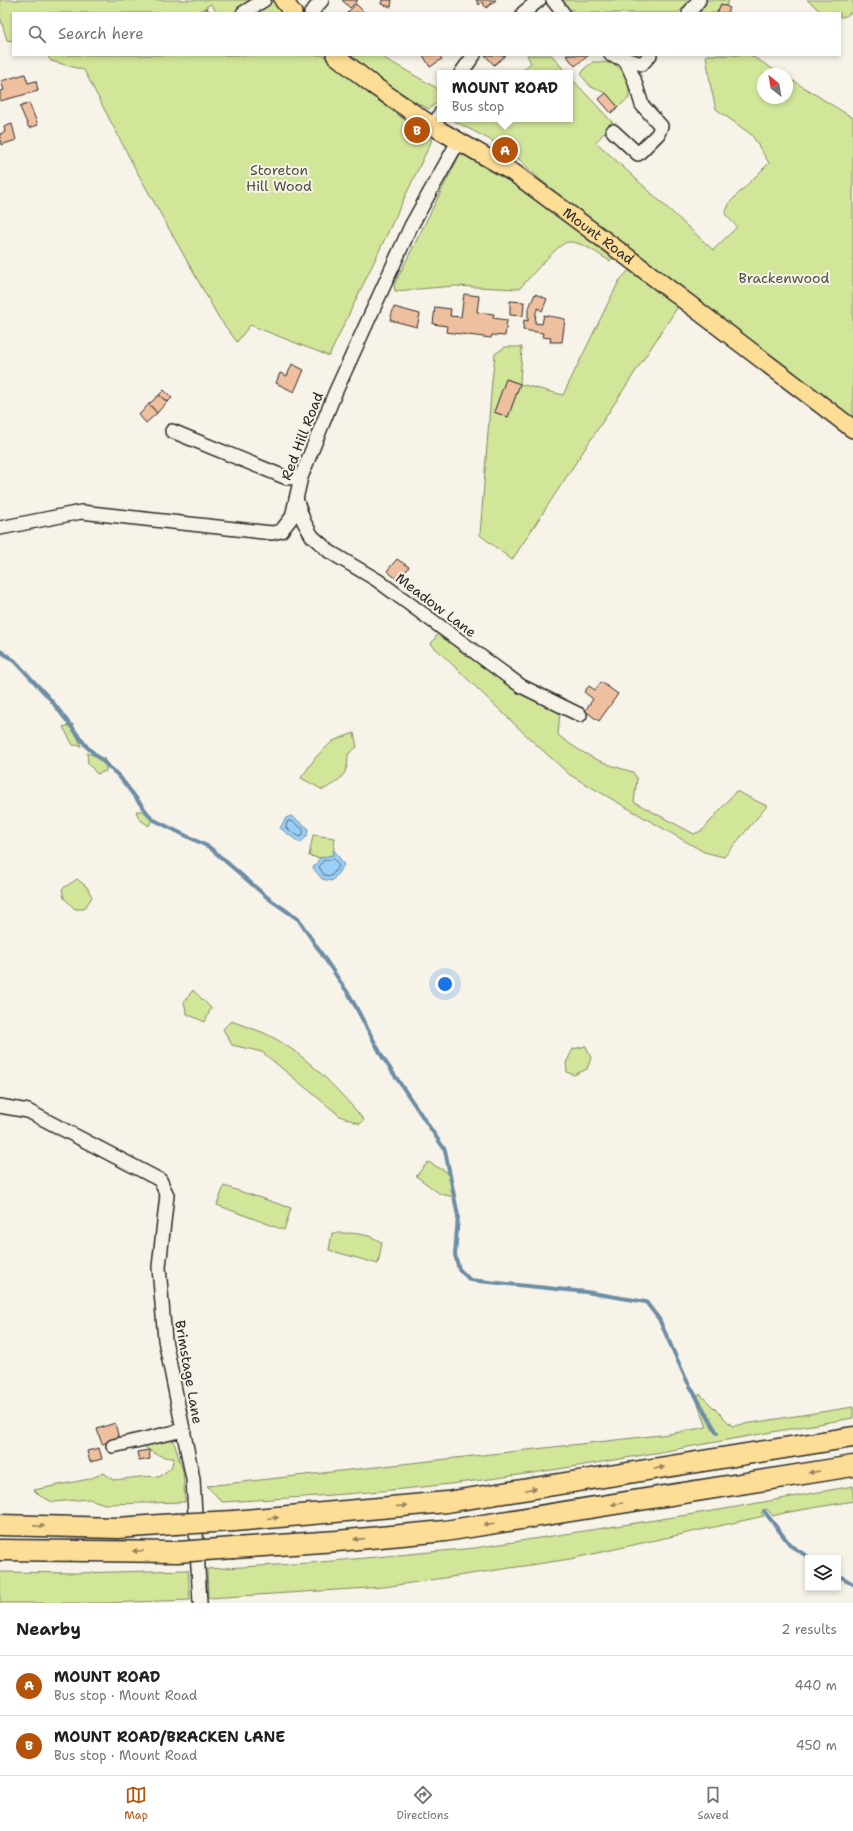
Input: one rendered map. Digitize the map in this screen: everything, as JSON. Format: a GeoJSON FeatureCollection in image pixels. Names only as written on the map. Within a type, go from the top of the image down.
{"type":"FeatureCollection","features":[{"type":"Feature","properties":{"kind":"highway"},"geometry":{"type":"LineString","coordinates":[[0,1525],[118,1528],[234,1521],[447,1502],[853,1437]]}},
{"type":"Feature","properties":{"kind":"highway"},"geometry":{"type":"LineString","coordinates":[[0,1550],[177,1552],[337,1541],[445,1531],[853,1466]]}},
{"type":"Feature","properties":{"kind":"main road"},"geometry":{"type":"LineString","coordinates":[[283,0],[293,12]]}},
{"type":"Feature","properties":{"kind":"main road","name":"Mount Road"},"geometry":{"type":"LineString","coordinates":[[336,56],[373,85],[437,120]]}},
{"type":"Feature","properties":{"kind":"main road","name":"Mount Road"},"geometry":{"type":"LineString","coordinates":[[439,122],[459,140],[514,173],[620,251],[853,429]]}},
{"type":"Feature","properties":{"kind":"street"},"geometry":{"type":"LineString","coordinates":[[245,12],[264,0]]}},
{"type":"Feature","properties":{"kind":"street"},"geometry":{"type":"LineString","coordinates":[[312,12],[322,0]]}},
{"type":"Feature","properties":{"kind":"street"},"geometry":{"type":"LineString","coordinates":[[524,12],[539,0]]}},
{"type":"Feature","properties":{"kind":"street"},"geometry":{"type":"LineString","coordinates":[[553,0],[562,12]]}},
{"type":"Feature","properties":{"kind":"street"},"geometry":{"type":"LineString","coordinates":[[690,12],[699,0]]}},
{"type":"Feature","properties":{"kind":"street"},"geometry":{"type":"LineString","coordinates":[[463,70],[473,56]]}},
{"type":"Feature","properties":{"kind":"street"},"geometry":{"type":"LineString","coordinates":[[614,56],[642,64],[649,56]]}},
{"type":"Feature","properties":{"kind":"street"},"geometry":{"type":"LineString","coordinates":[[613,131],[638,154],[658,134],[661,126],[642,105],[634,79],[625,59]]}},
{"type":"Feature","properties":{"kind":"street","name":"Red Hill Road"},"geometry":{"type":"LineString","coordinates":[[0,528],[80,512],[272,534],[281,531],[292,517],[301,477],[335,393],[411,226],[459,140]]}},
{"type":"Feature","properties":{"kind":"street"},"geometry":{"type":"LineString","coordinates":[[172,431],[286,478],[301,477]]}},
{"type":"Feature","properties":{"kind":"street","name":"Meadow Lane"},"geometry":{"type":"LineString","coordinates":[[296,499],[304,522],[312,536],[330,552],[377,580],[520,686],[580,715]]}},
{"type":"Feature","properties":{"kind":"street","name":"Brimstage Lane"},"geometry":{"type":"LineString","coordinates":[[0,1106],[28,1112],[160,1180],[167,1195],[159,1267],[165,1340],[193,1479],[200,1603]]}},
{"type":"Feature","properties":{"kind":"street"},"geometry":{"type":"LineString","coordinates":[[113,1446],[184,1430]]}},
{"type":"Feature","properties":{"kind":"green space"},"geometry":{"type":"Polygon","coordinates":[[[0,0],[275,0],[282,12],[216,12],[211,4],[198,12],[12,12],[12,41],[7,40],[0,17],[0,0]]]}},
{"type":"Feature","properties":{"kind":"green space"},"geometry":{"type":"Polygon","coordinates":[[[560,0],[693,0],[679,12],[574,12],[572,9],[569,11],[560,0]]]}},
{"type":"Feature","properties":{"kind":"green space"},"geometry":{"type":"Polygon","coordinates":[[[707,0],[729,0],[726,6],[721,4],[717,12],[702,12],[700,8],[707,0]]]}},
{"type":"Feature","properties":{"kind":"green space"},"geometry":{"type":"Polygon","coordinates":[[[807,0],[853,0],[853,11],[846,16],[841,17],[841,12],[822,12],[807,0]]]}},
{"type":"Feature","properties":{"kind":"green space","name":"Storeton Hill Wood"},"geometry":{"type":"Polygon","coordinates":[[[48,56],[325,56],[360,87],[432,140],[329,356],[250,325],[237,342],[219,318],[136,170],[84,70],[51,61],[48,56]]]}},
{"type":"Feature","properties":{"kind":"green space"},"geometry":{"type":"Polygon","coordinates":[[[352,56],[381,56],[437,88],[437,102],[429,109],[388,84],[352,56]]]}},
{"type":"Feature","properties":{"kind":"green space"},"geometry":{"type":"Polygon","coordinates":[[[528,56],[553,56],[564,70],[523,70],[531,63],[528,56]]]}},
{"type":"Feature","properties":{"kind":"green space","name":"Brackenwood"},"geometry":{"type":"Polygon","coordinates":[[[706,56],[752,56],[771,68],[757,68],[757,104],[793,104],[793,81],[853,118],[853,417],[567,201],[537,177],[510,150],[456,122],[573,122],[573,80],[613,123],[596,142],[713,250],[737,227],[725,214],[730,202],[769,163],[752,135],[716,109],[706,56]]]}},
{"type":"Feature","properties":{"kind":"green space"},"geometry":{"type":"Polygon","coordinates":[[[593,62],[610,63],[617,66],[625,74],[628,81],[629,98],[618,107],[606,93],[591,87],[581,75],[585,68],[593,62]]]}},
{"type":"Feature","properties":{"kind":"green space"},"geometry":{"type":"Polygon","coordinates":[[[462,150],[569,220],[617,254],[610,261],[585,246],[568,242],[557,248],[519,289],[454,286],[395,291],[394,285],[462,150]]]}},
{"type":"Feature","properties":{"kind":"green space"},"geometry":{"type":"Polygon","coordinates":[[[632,267],[679,305],[512,560],[480,535],[495,354],[505,347],[522,347],[520,384],[563,395],[619,281],[632,267]],[[507,379],[494,412],[508,417],[520,384],[507,379]]]}},
{"type":"Feature","properties":{"kind":"green space"},"geometry":{"type":"Polygon","coordinates":[[[439,632],[512,686],[560,712],[558,735],[593,758],[633,772],[637,779],[634,802],[694,834],[703,830],[736,791],[767,806],[724,857],[704,852],[570,775],[431,644],[439,632]]]}},
{"type":"Feature","properties":{"kind":"green space"},"geometry":{"type":"Polygon","coordinates":[[[73,724],[81,746],[73,745],[63,727],[73,724]]]}},
{"type":"Feature","properties":{"kind":"green space"},"geometry":{"type":"Polygon","coordinates":[[[354,733],[357,747],[348,754],[347,767],[339,780],[323,790],[301,778],[316,757],[333,741],[354,733]]]}},
{"type":"Feature","properties":{"kind":"green space"},"geometry":{"type":"Polygon","coordinates":[[[87,753],[105,759],[106,771],[97,774],[88,763],[87,753]]]}},
{"type":"Feature","properties":{"kind":"green space"},"geometry":{"type":"Polygon","coordinates":[[[136,811],[144,811],[152,819],[149,826],[139,819],[136,811]]]}},
{"type":"Feature","properties":{"kind":"green space"},"geometry":{"type":"Polygon","coordinates":[[[313,835],[335,838],[333,855],[320,858],[309,856],[313,835]]]}},
{"type":"Feature","properties":{"kind":"green space"},"geometry":{"type":"Polygon","coordinates":[[[77,879],[87,887],[92,897],[84,909],[75,909],[64,898],[62,889],[77,879]]]}},
{"type":"Feature","properties":{"kind":"green space"},"geometry":{"type":"Polygon","coordinates":[[[193,990],[211,1008],[205,1022],[187,1014],[184,1002],[193,990]]]}},
{"type":"Feature","properties":{"kind":"green space"},"geometry":{"type":"Polygon","coordinates":[[[231,1021],[262,1032],[291,1049],[318,1070],[364,1120],[360,1124],[340,1116],[262,1052],[232,1045],[223,1029],[231,1021]]]}},
{"type":"Feature","properties":{"kind":"green space"},"geometry":{"type":"Polygon","coordinates":[[[586,1046],[591,1058],[587,1069],[574,1075],[567,1072],[566,1063],[573,1049],[586,1046]]]}},
{"type":"Feature","properties":{"kind":"green space"},"geometry":{"type":"Polygon","coordinates":[[[428,1162],[447,1172],[455,1197],[440,1194],[416,1176],[428,1162]]]}},
{"type":"Feature","properties":{"kind":"green space"},"geometry":{"type":"Polygon","coordinates":[[[224,1186],[291,1208],[284,1230],[217,1205],[224,1186]]]}},
{"type":"Feature","properties":{"kind":"green space"},"geometry":{"type":"Polygon","coordinates":[[[332,1233],[358,1234],[377,1239],[382,1243],[378,1264],[329,1250],[332,1233]]]}},
{"type":"Feature","properties":{"kind":"green space"},"geometry":{"type":"Polygon","coordinates":[[[700,1394],[732,1426],[853,1407],[853,1418],[581,1466],[423,1487],[322,1496],[222,1502],[207,1486],[669,1434],[707,1427],[696,1399],[700,1394]]]}},
{"type":"Feature","properties":{"kind":"green space"},"geometry":{"type":"Polygon","coordinates":[[[163,1439],[173,1439],[183,1471],[185,1502],[105,1504],[89,1499],[53,1502],[40,1496],[34,1490],[89,1479],[104,1473],[113,1480],[159,1477],[171,1468],[174,1458],[157,1454],[142,1445],[163,1439]]]}},
{"type":"Feature","properties":{"kind":"green space"},"geometry":{"type":"Polygon","coordinates":[[[853,1486],[853,1501],[773,1516],[767,1509],[761,1513],[764,1516],[570,1559],[384,1587],[208,1598],[207,1569],[310,1563],[475,1548],[719,1510],[853,1486]]]}},
{"type":"Feature","properties":{"kind":"green space"},"geometry":{"type":"Polygon","coordinates":[[[188,1570],[190,1600],[105,1603],[0,1603],[0,1572],[77,1573],[188,1570]]]}},
{"type":"Feature","properties":{"kind":"water"},"geometry":{"type":"Polygon","coordinates":[[[291,816],[308,828],[307,836],[300,843],[280,828],[286,818],[291,816]]]}},
{"type":"Feature","properties":{"kind":"water"},"geometry":{"type":"Polygon","coordinates":[[[334,850],[344,865],[332,881],[322,879],[313,868],[320,858],[333,855],[334,850]]]}},
{"type":"Feature","properties":{"kind":"building"},"geometry":{"type":"Polygon","coordinates":[[[342,0],[358,0],[350,8],[342,0]]]}},
{"type":"Feature","properties":{"kind":"building"},"geometry":{"type":"Polygon","coordinates":[[[382,0],[392,0],[391,7],[381,4],[382,0]]]}},
{"type":"Feature","properties":{"kind":"building"},"geometry":{"type":"Polygon","coordinates":[[[476,0],[496,0],[486,8],[482,2],[479,5],[476,0]]]}},
{"type":"Feature","properties":{"kind":"building"},"geometry":{"type":"Polygon","coordinates":[[[356,4],[364,12],[348,12],[356,4]]]}},
{"type":"Feature","properties":{"kind":"building"},"geometry":{"type":"Polygon","coordinates":[[[721,4],[730,8],[728,12],[717,12],[721,4]]]}},
{"type":"Feature","properties":{"kind":"building"},"geometry":{"type":"Polygon","coordinates":[[[207,8],[209,12],[201,12],[207,8]]]}},
{"type":"Feature","properties":{"kind":"building"},"geometry":{"type":"Polygon","coordinates":[[[424,56],[440,56],[442,59],[430,67],[424,56]]]}},
{"type":"Feature","properties":{"kind":"building"},"geometry":{"type":"Polygon","coordinates":[[[486,56],[505,56],[494,65],[486,56]]]}},
{"type":"Feature","properties":{"kind":"building"},"geometry":{"type":"Polygon","coordinates":[[[567,56],[588,56],[575,66],[567,56]]]}},
{"type":"Feature","properties":{"kind":"building"},"geometry":{"type":"Polygon","coordinates":[[[25,74],[28,83],[36,81],[38,91],[0,101],[0,91],[4,90],[1,81],[25,74]]]}},
{"type":"Feature","properties":{"kind":"building"},"geometry":{"type":"Polygon","coordinates":[[[606,93],[618,107],[611,113],[599,99],[606,93]]]}},
{"type":"Feature","properties":{"kind":"building"},"geometry":{"type":"Polygon","coordinates":[[[29,103],[38,125],[29,128],[20,107],[29,103]]]}},
{"type":"Feature","properties":{"kind":"building"},"geometry":{"type":"Polygon","coordinates":[[[12,124],[16,140],[1,145],[0,134],[5,132],[4,127],[12,124]]]}},
{"type":"Feature","properties":{"kind":"building"},"geometry":{"type":"Polygon","coordinates":[[[464,294],[479,296],[477,312],[494,314],[493,318],[507,320],[505,336],[492,335],[491,338],[446,332],[447,326],[433,324],[435,307],[451,309],[450,316],[461,317],[464,294]]]}},
{"type":"Feature","properties":{"kind":"building"},"geometry":{"type":"Polygon","coordinates":[[[535,294],[547,299],[542,311],[538,308],[536,312],[535,323],[542,324],[544,315],[565,319],[562,342],[550,342],[551,338],[542,337],[543,333],[523,330],[524,320],[528,321],[528,310],[535,294]]]}},
{"type":"Feature","properties":{"kind":"building"},"geometry":{"type":"Polygon","coordinates":[[[510,301],[524,302],[523,316],[510,315],[510,301]]]}},
{"type":"Feature","properties":{"kind":"building"},"geometry":{"type":"Polygon","coordinates":[[[394,307],[420,314],[417,327],[390,320],[394,307]]]}},
{"type":"Feature","properties":{"kind":"building"},"geometry":{"type":"Polygon","coordinates":[[[292,364],[304,370],[294,392],[276,383],[280,373],[287,376],[292,364]]]}},
{"type":"Feature","properties":{"kind":"building"},"geometry":{"type":"Polygon","coordinates":[[[506,379],[520,384],[508,417],[494,412],[506,379]]]}},
{"type":"Feature","properties":{"kind":"building"},"geometry":{"type":"Polygon","coordinates":[[[164,390],[172,398],[167,402],[159,395],[164,390]]]}},
{"type":"Feature","properties":{"kind":"building"},"geometry":{"type":"Polygon","coordinates":[[[159,395],[167,402],[157,413],[149,404],[159,395]]]}},
{"type":"Feature","properties":{"kind":"building"},"geometry":{"type":"Polygon","coordinates":[[[149,404],[157,413],[146,423],[139,415],[149,404]]]}},
{"type":"Feature","properties":{"kind":"building"},"geometry":{"type":"Polygon","coordinates":[[[397,559],[409,567],[399,581],[387,571],[397,559]]]}},
{"type":"Feature","properties":{"kind":"building"},"geometry":{"type":"Polygon","coordinates":[[[601,682],[618,694],[599,721],[585,711],[593,699],[584,692],[589,686],[595,690],[601,682]]]}},
{"type":"Feature","properties":{"kind":"building"},"geometry":{"type":"Polygon","coordinates":[[[115,1423],[119,1439],[102,1444],[97,1429],[115,1423]]]}},
{"type":"Feature","properties":{"kind":"building"},"geometry":{"type":"Polygon","coordinates":[[[99,1448],[102,1459],[90,1462],[87,1451],[99,1448]]]}},
{"type":"Feature","properties":{"kind":"building"},"geometry":{"type":"Polygon","coordinates":[[[149,1450],[150,1459],[139,1461],[137,1452],[149,1450]]]}},
{"type":"Feature","properties":{"kind":"waterway"},"geometry":{"type":"LineString","coordinates":[[0,651],[15,661],[51,700],[87,747],[119,776],[152,819],[209,847],[268,898],[298,919],[350,996],[383,1058],[445,1150],[458,1216],[455,1255],[459,1269],[470,1280],[586,1292],[646,1302],[659,1319],[686,1379],[717,1433]]}},
{"type":"Feature","properties":{"kind":"waterway"},"geometry":{"type":"LineString","coordinates":[[764,1511],[791,1546],[805,1555]]}},
{"type":"Feature","properties":{"kind":"waterway"},"geometry":{"type":"LineString","coordinates":[[841,1577],[853,1584]]}},
{"type":"Feature","properties":{"kind":"place","name":"MOUNT ROAD/BRACKEN LANE"},"geometry":{"type":"Point","coordinates":[417,130]}},
{"type":"Feature","properties":{"kind":"place","name":"MOUNT ROAD"},"geometry":{"type":"Point","coordinates":[505,150]}}]}
